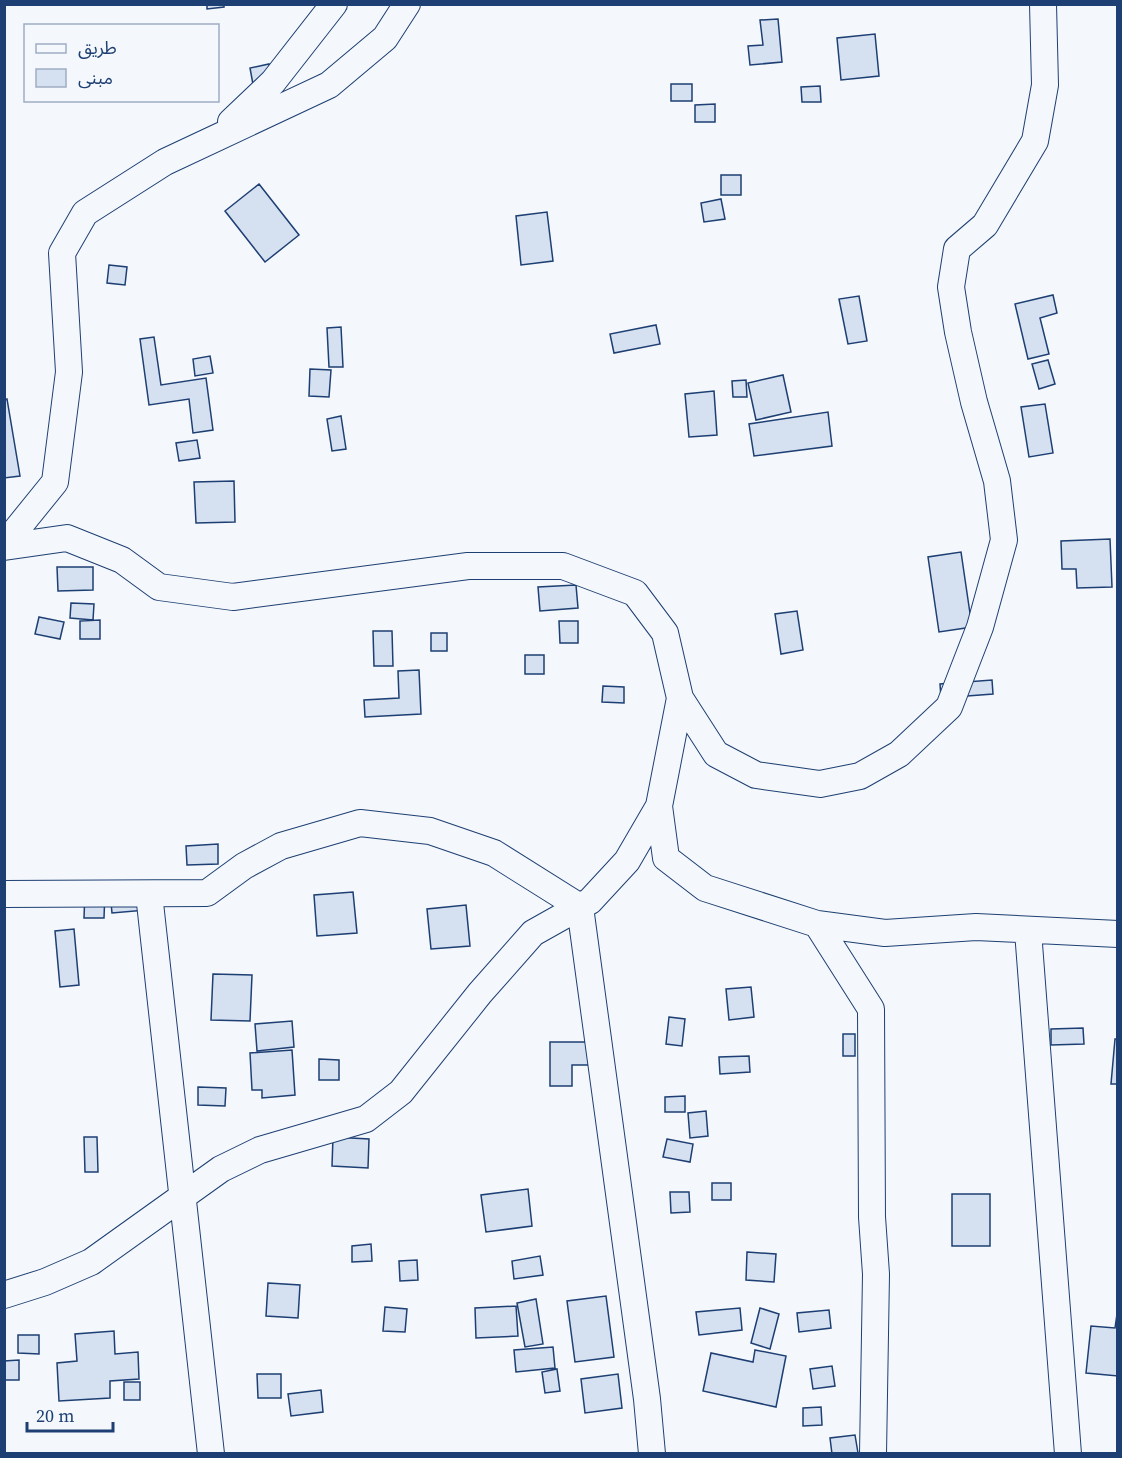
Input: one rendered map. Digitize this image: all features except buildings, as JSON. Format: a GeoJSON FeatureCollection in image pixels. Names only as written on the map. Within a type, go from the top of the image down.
{"type":"FeatureCollection","features":[{"type":"Feature","properties":{"kind":"street"},"geometry":{"type":"LineString","coordinates":[[214,138],[273,82],[334,4]]}},
{"type":"Feature","properties":{"kind":"street"},"geometry":{"type":"LineString","coordinates":[[4,546],[55,482],[69,372],[62,253],[85,213],[165,162],[329,85],[385,38],[407,4]]}},
{"type":"Feature","properties":{"kind":"street"},"geometry":{"type":"LineString","coordinates":[[4,546],[67,538],[122,560],[159,587],[233,597],[468,566],[564,566],[635,592],[665,633],[680,698],[716,754],[756,775],[820,784],[860,776],[899,754],[949,707],[980,627],[1004,540],[997,481],[971,390],[951,287],[957,249],[985,225],[1035,141],[1045,85],[1044,4]]}},
{"type":"Feature","properties":{"kind":"street"},"geometry":{"type":"LineString","coordinates":[[680,698],[659,806],[666,858],[705,888],[817,924],[885,933],[976,927],[1118,934]]}},
{"type":"Feature","properties":{"kind":"street"},"geometry":{"type":"LineString","coordinates":[[4,1295],[45,1282],[91,1262],[221,1169],[260,1150],[366,1119],[401,1092],[480,993],[533,933],[590,901],[627,861],[659,806]]}},
{"type":"Feature","properties":{"kind":"street"},"geometry":{"type":"LineString","coordinates":[[4,894],[207,892],[244,866],[281,846],[360,823],[430,831],[494,853],[580,907]]}},
{"type":"Feature","properties":{"kind":"street"},"geometry":{"type":"LineString","coordinates":[[149,894],[211,1454]]}},
{"type":"Feature","properties":{"kind":"street"},"geometry":{"type":"LineString","coordinates":[[580,907],[648,1399],[652,1454]]}},
{"type":"Feature","properties":{"kind":"street"},"geometry":{"type":"LineString","coordinates":[[817,924],[872,1009],[872,1217],[876,1274],[873,1454]]}},
{"type":"Feature","properties":{"kind":"street"},"geometry":{"type":"LineString","coordinates":[[1028,931],[1068,1454]]}}]}
